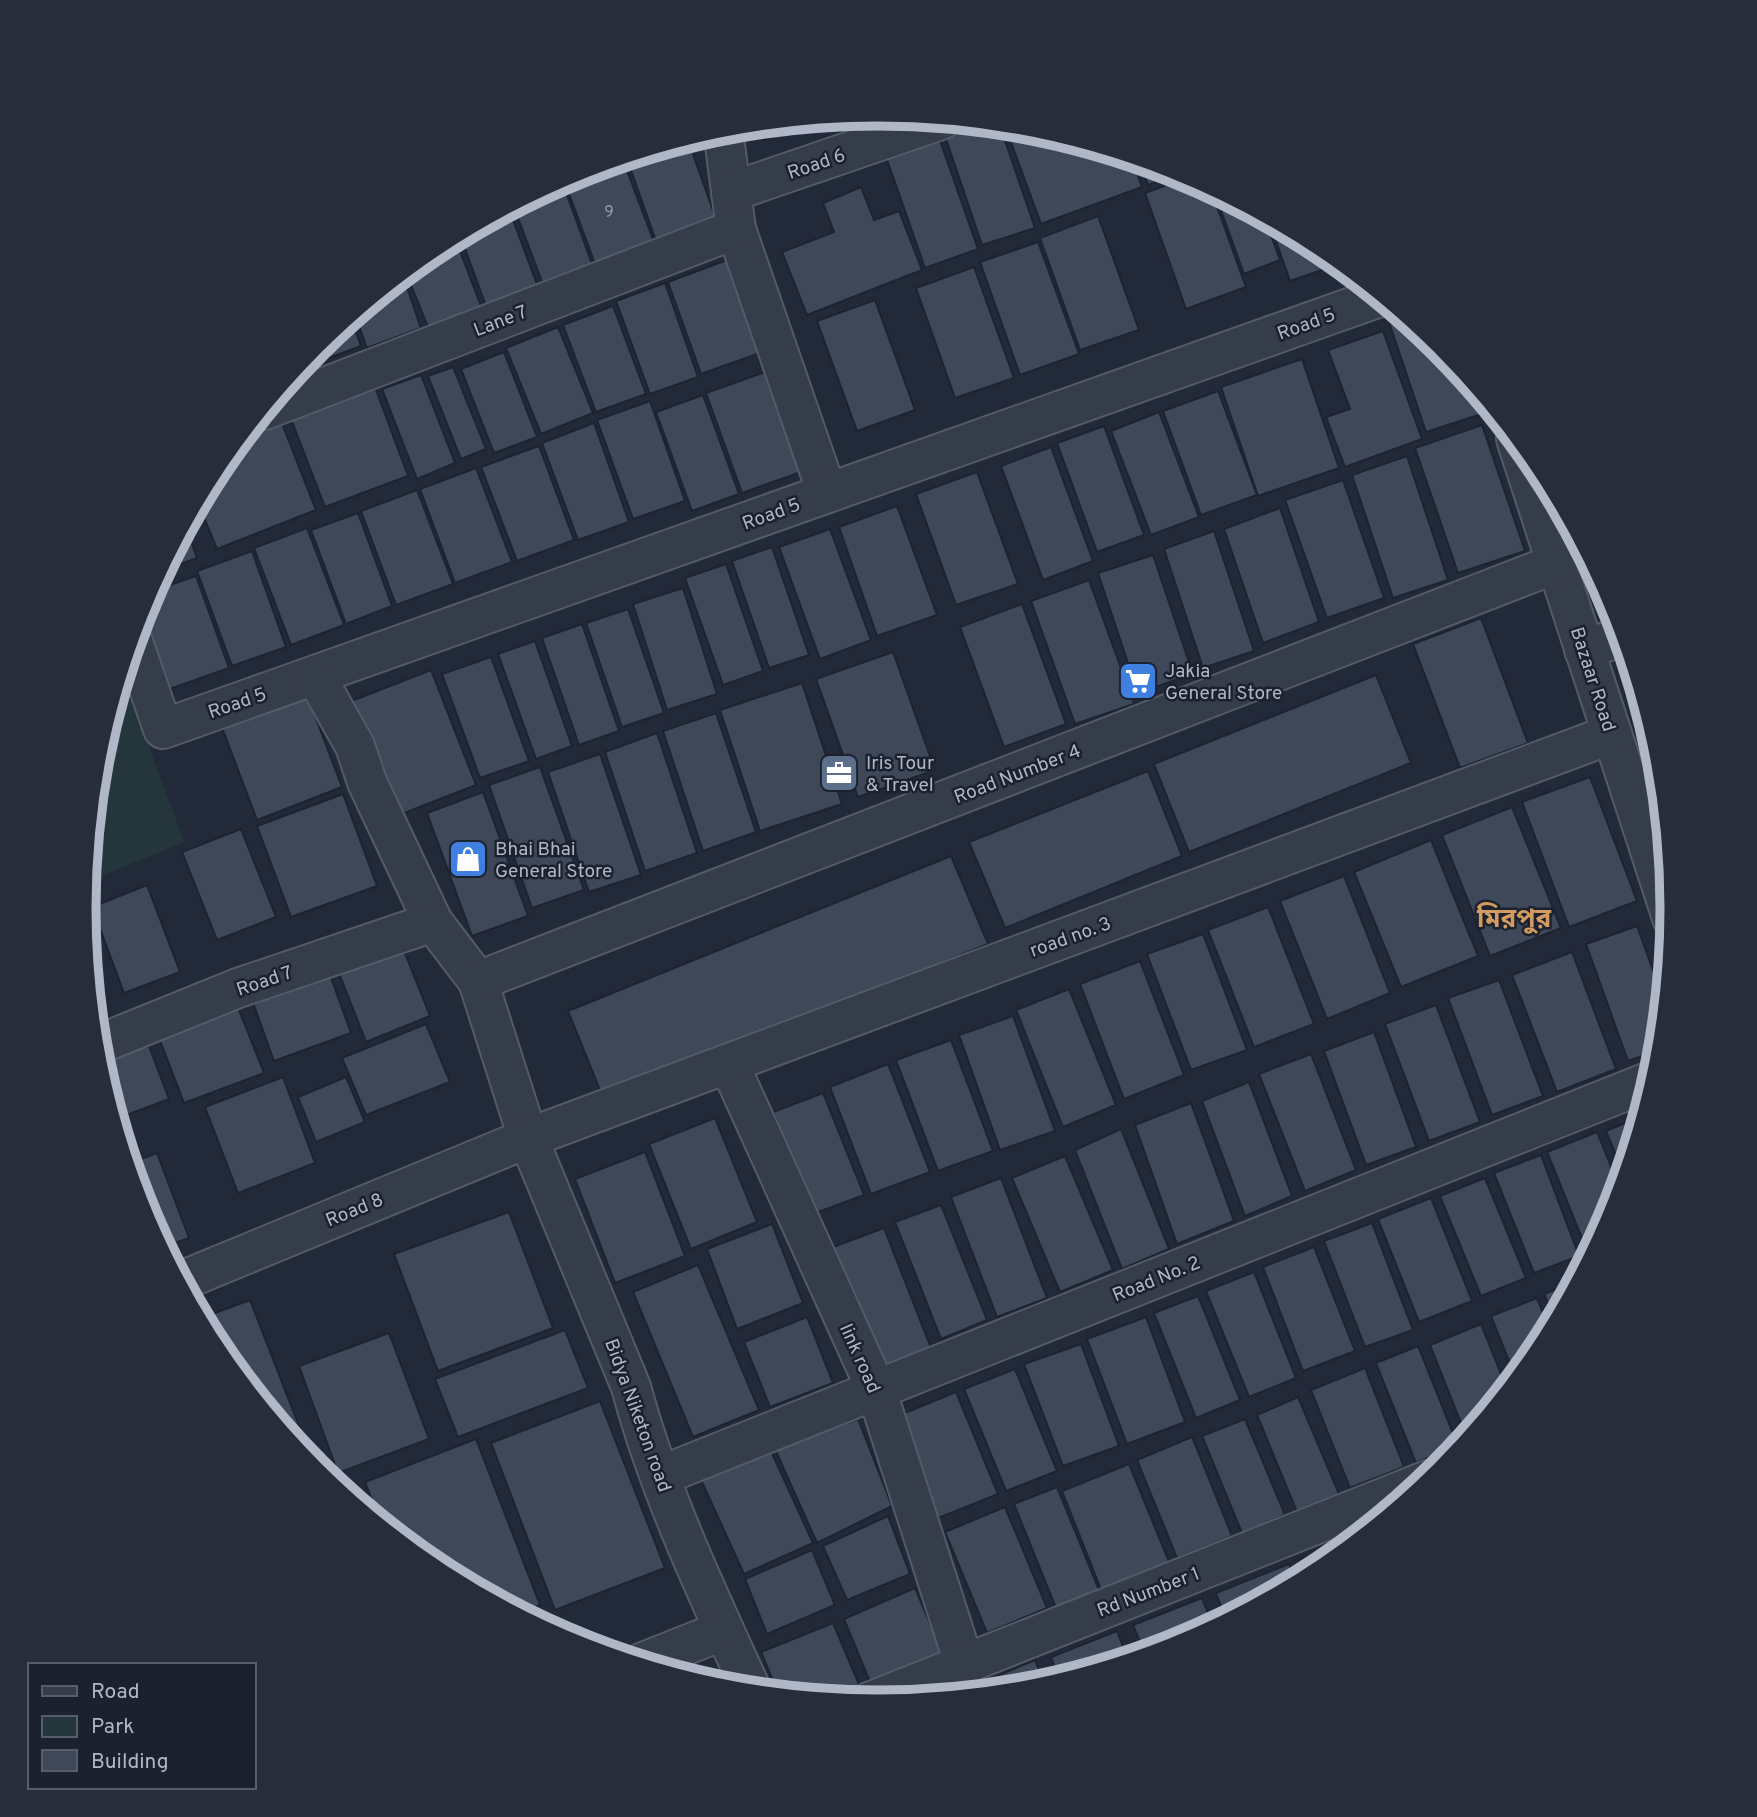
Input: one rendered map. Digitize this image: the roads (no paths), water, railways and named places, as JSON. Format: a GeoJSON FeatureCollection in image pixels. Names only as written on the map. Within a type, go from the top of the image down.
{"type":"FeatureCollection","features":[{"type":"Feature","properties":{"kind":"street","name":"Road 6"},"geometry":{"type":"LineString","coordinates":[[731,192],[919,128]]}},
{"type":"Feature","properties":{"kind":"street"},"geometry":{"type":"LineString","coordinates":[[724,141],[736,229],[827,493]]}},
{"type":"Feature","properties":{"kind":"street","name":"Lane 7"},"geometry":{"type":"LineString","coordinates":[[281,404],[736,229]]}},
{"type":"Feature","properties":{"kind":"street","name":"Road 5"},"geometry":{"type":"LineString","coordinates":[[138,657],[163,729],[1370,300]]}},
{"type":"Feature","properties":{"kind":"street","name":"Bazaar Road"},"geometry":{"type":"LineString","coordinates":[[1539,490],[1555,564],[1612,734],[1648,797],[1658,848]]}},
{"type":"Feature","properties":{"kind":"street","name":"Road Number 4"},"geometry":{"type":"LineString","coordinates":[[478,981],[1555,564]]}},
{"type":"Feature","properties":{"kind":"street"},"geometry":{"type":"LineString","coordinates":[[1584,650],[1612,640]]}},
{"type":"Feature","properties":{"kind":"street","name":"Bidya Niketon road"},"geometry":{"type":"LineString","coordinates":[[315,675],[355,746],[367,782],[433,922],[478,981],[528,1138],[631,1387],[660,1476],[747,1679]]}},
{"type":"Feature","properties":{"kind":"street","name":"road no. 3"},"geometry":{"type":"LineString","coordinates":[[528,1138],[1612,734]]}},
{"type":"Feature","properties":{"kind":"street","name":"Road 7"},"geometry":{"type":"LineString","coordinates":[[108,1041],[238,988],[433,922]]}},
{"type":"Feature","properties":{"kind":"street","name":"link road"},"geometry":{"type":"LineString","coordinates":[[729,1064],[876,1389],[964,1663]]}},
{"type":"Feature","properties":{"kind":"street","name":"Road No. 2"},"geometry":{"type":"LineString","coordinates":[[660,1476],[1640,1085]]}},
{"type":"Feature","properties":{"kind":"street","name":"Road 8"},"geometry":{"type":"LineString","coordinates":[[189,1277],[528,1138]]}},
{"type":"Feature","properties":{"kind":"street","name":"Rd Number 1"},"geometry":{"type":"LineString","coordinates":[[898,1690],[1401,1491]]}},
{"type":"Feature","properties":{"kind":"street"},"geometry":{"type":"LineString","coordinates":[[655,1658],[724,1630]]}},
{"type":"Feature","properties":{"kind":"place","name":"Jakia General Store"},"geometry":{"type":"Point","coordinates":[1138,681]}},
{"type":"Feature","properties":{"kind":"place","name":"Iris Tour & Travel"},"geometry":{"type":"Point","coordinates":[839,773]}},
{"type":"Feature","properties":{"kind":"place","name":"Bhai Bhai General Store"},"geometry":{"type":"Point","coordinates":[468,859]}},
{"type":"Feature","properties":{"kind":"district","name":"মিরপুর"},"geometry":{"type":"Point","coordinates":[1514,918]}}]}
